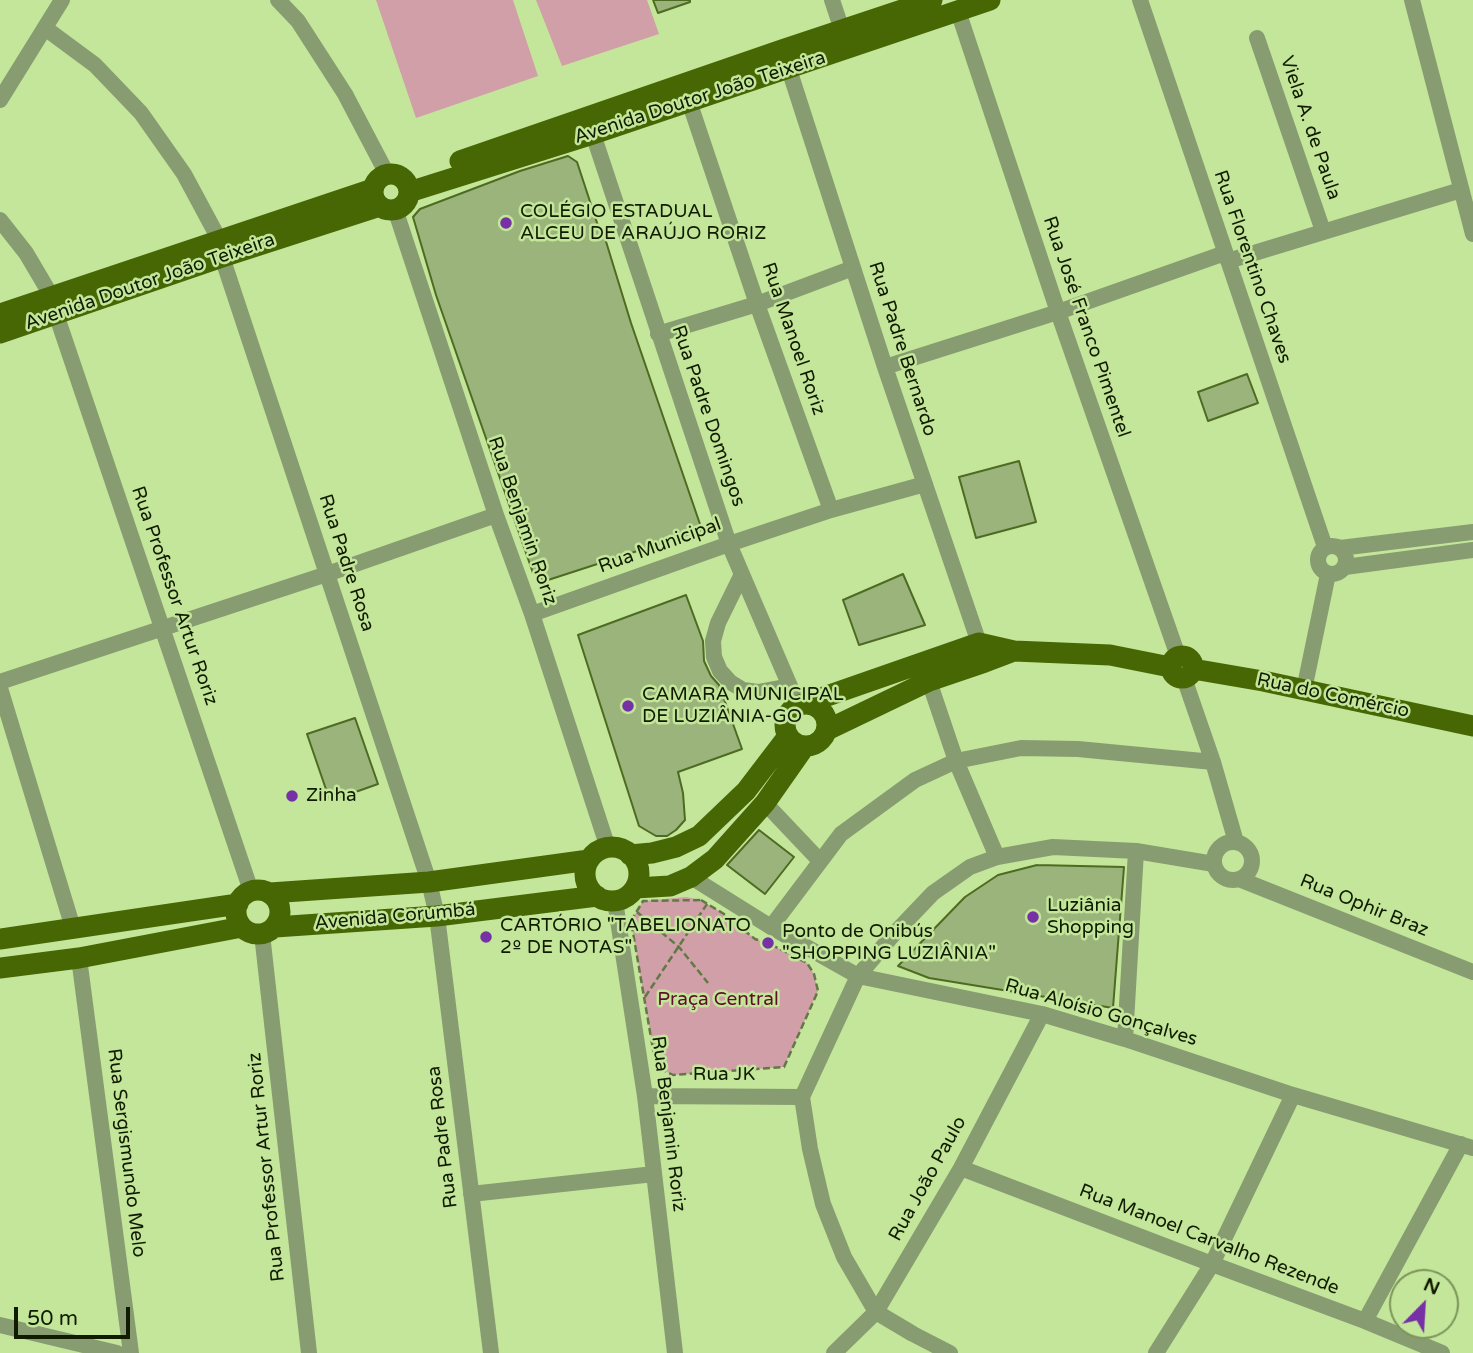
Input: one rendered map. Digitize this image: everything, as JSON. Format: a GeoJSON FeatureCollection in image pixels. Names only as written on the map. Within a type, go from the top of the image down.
{"type":"FeatureCollection","features":[{"type":"Feature","properties":{"kind":"main road","name":"Avenida Doutor João Teixeira"},"geometry":{"type":"LineString","coordinates":[[590,125],[690,101],[786,59],[842,30],[932,0]]}},
{"type":"Feature","properties":{"kind":"main road","name":"Avenida Doutor João Teixeira"},"geometry":{"type":"LineString","coordinates":[[0,333],[54,305],[786,59],[990,0]]}},
{"type":"Feature","properties":{"kind":"main road","name":"Avenida Doutor João Teixeira"},"geometry":{"type":"LineString","coordinates":[[0,314],[54,305]]}},
{"type":"Feature","properties":{"kind":"main road","name":"Rua do Comércio"},"geometry":{"type":"LineString","coordinates":[[979,643],[1014,650],[1110,655],[1263,681],[1473,726]]}},
{"type":"Feature","properties":{"kind":"main road"},"geometry":{"type":"LineString","coordinates":[[797,698],[822,711],[828,723],[821,740],[811,746],[797,741],[785,722],[797,698],[979,643]]}},
{"type":"Feature","properties":{"kind":"main road","name":"Rua do Comércio"},"geometry":{"type":"LineString","coordinates":[[827,730],[929,681],[1014,650]]}},
{"type":"Feature","properties":{"kind":"main road"},"geometry":{"type":"LineString","coordinates":[[630,855],[676,847],[699,836],[797,741]]}},
{"type":"Feature","properties":{"kind":"main road","name":"Avenida Corumbá"},"geometry":{"type":"LineString","coordinates":[[242,927],[251,933],[437,916],[626,897],[635,888],[670,886],[691,877],[715,859],[765,803],[797,741]]}},
{"type":"Feature","properties":{"kind":"main road"},"geometry":{"type":"LineString","coordinates":[[608,848],[620,849],[630,855],[637,865],[639,877],[635,888]]}},
{"type":"Feature","properties":{"kind":"main road","name":"Avenida Corumbá"},"geometry":{"type":"LineString","coordinates":[[0,939],[253,896],[429,882],[589,860],[597,852],[608,848]]}},
{"type":"Feature","properties":{"kind":"main road"},"geometry":{"type":"LineString","coordinates":[[589,860],[585,872],[586,884],[593,894],[606,899]]}},
{"type":"Feature","properties":{"kind":"main road"},"geometry":{"type":"LineString","coordinates":[[0,968],[79,958],[242,927],[236,916],[253,896],[279,902],[281,915],[269,930]]}},
{"type":"Feature","properties":{"kind":"street"},"geometry":{"type":"LineString","coordinates":[[0,100],[62,0]]}},
{"type":"Feature","properties":{"kind":"street","name":"Rua Benjamin Roriz"},"geometry":{"type":"LineString","coordinates":[[278,0],[298,21],[345,94],[391,192],[608,848]]}},
{"type":"Feature","properties":{"kind":"street"},"geometry":{"type":"LineString","coordinates":[[832,0],[842,30]]}},
{"type":"Feature","properties":{"kind":"street","name":"Rua Florentino Chaves"},"geometry":{"type":"LineString","coordinates":[[1140,0],[1226,257],[1333,547]]}},
{"type":"Feature","properties":{"kind":"street"},"geometry":{"type":"LineString","coordinates":[[1412,0],[1473,234]]}},
{"type":"Feature","properties":{"kind":"street","name":"Rua José Franco Pimentel"},"geometry":{"type":"LineString","coordinates":[[958,11],[1058,313],[1213,762],[1236,842]]}},
{"type":"Feature","properties":{"kind":"street","name":"Rua Padre Rosa"},"geometry":{"type":"LineString","coordinates":[[45,28],[95,65],[141,113],[184,174],[221,249],[429,882],[437,916],[491,1353]]}},
{"type":"Feature","properties":{"kind":"street","name":"Viela A. de Paula"},"geometry":{"type":"LineString","coordinates":[[1257,38],[1322,231]]}},
{"type":"Feature","properties":{"kind":"street","name":"Rua Padre Bernardo"},"geometry":{"type":"LineString","coordinates":[[786,59],[979,643]]}},
{"type":"Feature","properties":{"kind":"street","name":"Rua Manoel Roriz"},"geometry":{"type":"LineString","coordinates":[[690,101],[757,304],[831,510]]}},
{"type":"Feature","properties":{"kind":"street","name":"Rua Padre Domingos"},"geometry":{"type":"LineString","coordinates":[[590,125],[729,544],[797,698]]}},
{"type":"Feature","properties":{"kind":"street"},"geometry":{"type":"LineString","coordinates":[[886,367],[1226,257],[1461,190]]}},
{"type":"Feature","properties":{"kind":"street","name":"Rua Professor Artur Roriz"},"geometry":{"type":"LineString","coordinates":[[0,220],[26,253],[54,305],[253,896]]}},
{"type":"Feature","properties":{"kind":"street"},"geometry":{"type":"LineString","coordinates":[[658,334],[757,304],[853,268]]}},
{"type":"Feature","properties":{"kind":"street","name":"Rua Municipal"},"geometry":{"type":"LineString","coordinates":[[532,614],[831,510],[925,484]]}},
{"type":"Feature","properties":{"kind":"street"},"geometry":{"type":"LineString","coordinates":[[74,928],[0,685],[496,515]]}},
{"type":"Feature","properties":{"kind":"street"},"geometry":{"type":"LineString","coordinates":[[1473,532],[1333,547],[1319,554],[1318,564],[1328,574],[1338,573],[1345,567],[1473,550]]}},
{"type":"Feature","properties":{"kind":"street"},"geometry":{"type":"LineString","coordinates":[[1333,547],[1346,554],[1345,567]]}},
{"type":"Feature","properties":{"kind":"street"},"geometry":{"type":"LineString","coordinates":[[742,574],[718,623],[713,641],[714,657],[720,671],[730,682],[743,690],[797,698]]}},
{"type":"Feature","properties":{"kind":"street"},"geometry":{"type":"LineString","coordinates":[[1304,690],[1328,574]]}},
{"type":"Feature","properties":{"kind":"street"},"geometry":{"type":"LineString","coordinates":[[929,681],[956,761],[997,857]]}},
{"type":"Feature","properties":{"kind":"street"},"geometry":{"type":"LineString","coordinates":[[771,927],[841,834],[915,780],[956,761],[1021,748],[1078,749],[1213,762]]}},
{"type":"Feature","properties":{"kind":"street"},"geometry":{"type":"LineString","coordinates":[[765,803],[820,862]]}},
{"type":"Feature","properties":{"kind":"street"},"geometry":{"type":"LineString","coordinates":[[1236,842],[1247,848],[1252,859],[1249,871],[1233,880],[1221,875],[1214,864],[1219,847],[1236,842]]}},
{"type":"Feature","properties":{"kind":"street"},"geometry":{"type":"LineString","coordinates":[[950,1353],[876,1312],[844,1257],[823,1204],[810,1149],[802,1097],[858,975],[933,893],[970,867],[997,857],[1053,847],[1136,851],[1214,864]]}},
{"type":"Feature","properties":{"kind":"street"},"geometry":{"type":"LineString","coordinates":[[1125,1039],[1136,851]]}},
{"type":"Feature","properties":{"kind":"street","name":"Rua Aloísio Gonçalves"},"geometry":{"type":"LineString","coordinates":[[691,877],[771,927],[858,975],[1042,1014],[1293,1095],[1467,1146]]}},
{"type":"Feature","properties":{"kind":"street","name":"Rua Ophir Braz"},"geometry":{"type":"LineString","coordinates":[[1239,879],[1473,972]]}},
{"type":"Feature","properties":{"kind":"street","name":"Rua Benjamin Roriz"},"geometry":{"type":"LineString","coordinates":[[606,899],[645,1096],[675,1353]]}},
{"type":"Feature","properties":{"kind":"street","name":"Rua Professor Artur Roriz"},"geometry":{"type":"LineString","coordinates":[[269,930],[309,1353]]}},
{"type":"Feature","properties":{"kind":"street","name":"Rua Sergismundo Melo"},"geometry":{"type":"LineString","coordinates":[[79,958],[131,1353]]}},
{"type":"Feature","properties":{"kind":"street","name":"Rua João Paulo"},"geometry":{"type":"LineString","coordinates":[[834,1353],[876,1312],[961,1168],[1042,1014]]}},
{"type":"Feature","properties":{"kind":"street"},"geometry":{"type":"LineString","coordinates":[[1156,1353],[1212,1264],[1293,1095]]}},
{"type":"Feature","properties":{"kind":"street","name":"Rua JK"},"geometry":{"type":"LineString","coordinates":[[645,1096],[802,1097]]}},
{"type":"Feature","properties":{"kind":"street"},"geometry":{"type":"LineString","coordinates":[[1365,1321],[1467,1146]]}},
{"type":"Feature","properties":{"kind":"street","name":"Rua Manoel Carvalho Rezende"},"geometry":{"type":"LineString","coordinates":[[961,1168],[1365,1321],[1442,1353]]}},
{"type":"Feature","properties":{"kind":"street"},"geometry":{"type":"LineString","coordinates":[[471,1194],[654,1174]]}},
{"type":"Feature","properties":{"kind":"street"},"geometry":{"type":"LineString","coordinates":[[0,1325],[117,1353]]}},
{"type":"Feature","properties":{"kind":"path"},"geometry":{"type":"LineString","coordinates":[[701,900],[707,904],[755,939],[807,963],[814,974],[818,991],[784,1067],[673,1075],[663,1070],[655,1061],[631,921],[643,901],[701,900]]}},
{"type":"Feature","properties":{"kind":"path"},"geometry":{"type":"LineString","coordinates":[[644,998],[707,904]]}},
{"type":"Feature","properties":{"kind":"path"},"geometry":{"type":"LineString","coordinates":[[637,912],[679,947],[708,983]]}},
{"type":"Feature","properties":{"kind":"green space"},"geometry":{"type":"Polygon","coordinates":[[[376,0],[513,0],[538,76],[416,118],[376,0]]]}},
{"type":"Feature","properties":{"kind":"green space"},"geometry":{"type":"Polygon","coordinates":[[[536,0],[647,0],[659,34],[562,66],[536,0]]]}},
{"type":"Feature","properties":{"kind":"green space","name":"Praça Central"},"geometry":{"type":"Polygon","coordinates":[[[686,897],[701,900],[724,914],[755,939],[807,963],[814,974],[818,991],[784,1067],[673,1075],[663,1070],[655,1061],[631,921],[643,901],[686,897]]]}},
{"type":"Feature","properties":{"kind":"building"},"geometry":{"type":"Polygon","coordinates":[[[653,0],[690,0],[690,2],[658,13],[653,0]]]}},
{"type":"Feature","properties":{"kind":"building"},"geometry":{"type":"Polygon","coordinates":[[[568,156],[577,162],[601,235],[604,235],[631,323],[702,530],[545,581],[533,573],[436,295],[413,217],[420,209],[568,156]]]}},
{"type":"Feature","properties":{"kind":"building"},"geometry":{"type":"Polygon","coordinates":[[[1247,374],[1258,403],[1208,421],[1198,392],[1247,374]]]}},
{"type":"Feature","properties":{"kind":"building"},"geometry":{"type":"Polygon","coordinates":[[[1019,461],[1036,522],[976,538],[959,477],[1019,461]]]}},
{"type":"Feature","properties":{"kind":"building"},"geometry":{"type":"Polygon","coordinates":[[[903,574],[925,625],[859,645],[843,600],[903,574]]]}},
{"type":"Feature","properties":{"kind":"building"},"geometry":{"type":"Polygon","coordinates":[[[686,595],[703,641],[704,661],[719,685],[742,749],[678,772],[685,820],[667,836],[656,836],[639,826],[578,635],[686,595]]]}},
{"type":"Feature","properties":{"kind":"building"},"geometry":{"type":"Polygon","coordinates":[[[355,718],[378,784],[330,801],[307,734],[355,718]]]}},
{"type":"Feature","properties":{"kind":"building"},"geometry":{"type":"Polygon","coordinates":[[[759,830],[794,857],[765,894],[727,865],[759,830]]]}},
{"type":"Feature","properties":{"kind":"building","name":"Luziânia Shopping"},"geometry":{"type":"Polygon","coordinates":[[[1037,865],[1124,867],[1113,1008],[929,978],[898,966],[965,897],[998,875],[1037,865]]]}},
{"type":"Feature","properties":{"kind":"place","name":"COLÉGIO ESTADUAL ALCEU DE ARAÚJO RORIZ"},"geometry":{"type":"Point","coordinates":[506,223]}},
{"type":"Feature","properties":{"kind":"place","name":"CAMARA MUNICIPAL DE LUZIÂNIA-GO"},"geometry":{"type":"Point","coordinates":[628,706]}},
{"type":"Feature","properties":{"kind":"place","name":"Zinha"},"geometry":{"type":"Point","coordinates":[292,796]}},
{"type":"Feature","properties":{"kind":"place","name":"Luziânia Shopping"},"geometry":{"type":"Point","coordinates":[1033,917]}},
{"type":"Feature","properties":{"kind":"place","name":"CARTÓRIO \"TABELIONATO 2º DE NOTAS\""},"geometry":{"type":"Point","coordinates":[486,937]}},
{"type":"Feature","properties":{"kind":"place","name":"Ponto de Onibús \"SHOPPING LUZIÂNIA\""},"geometry":{"type":"Point","coordinates":[768,943]}}]}
